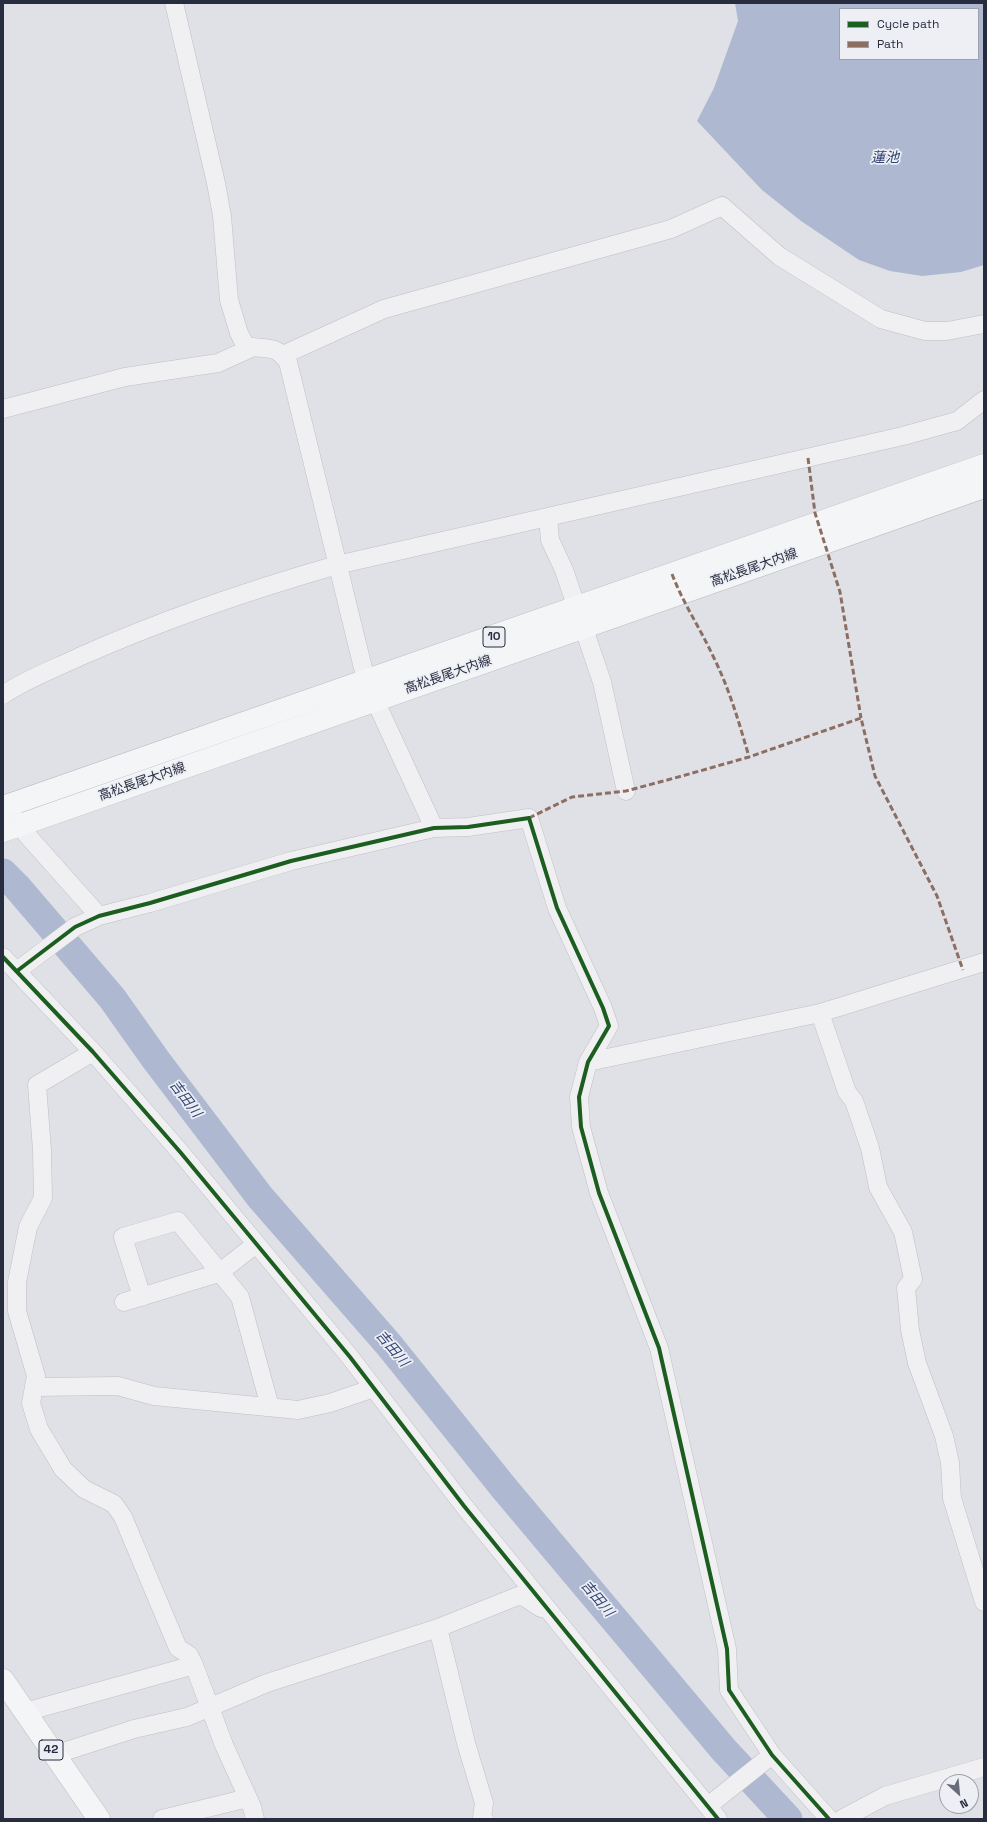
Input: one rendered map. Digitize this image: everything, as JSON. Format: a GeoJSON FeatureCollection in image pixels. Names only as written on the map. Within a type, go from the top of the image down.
{"type":"FeatureCollection","features":[{"type":"Feature","properties":{"kind":"main road","name":"高松長尾大内線"},"geometry":{"type":"LineString","coordinates":[[579,618],[984,465]]}},
{"type":"Feature","properties":{"kind":"main road","name":"高松長尾大内線"},"geometry":{"type":"LineString","coordinates":[[11,828],[372,690],[579,618],[984,488]]}},
{"type":"Feature","properties":{"kind":"main road","name":"高松長尾大内線"},"geometry":{"type":"LineString","coordinates":[[4,805],[372,690]]}},
{"type":"Feature","properties":{"kind":"main road","name":"42"},"geometry":{"type":"LineString","coordinates":[[3,1680],[99,1819]]}},
{"type":"Feature","properties":{"kind":"street"},"geometry":{"type":"LineString","coordinates":[[174,3],[216,184],[222,216],[230,300],[239,333],[245,345],[251,348]]}},
{"type":"Feature","properties":{"kind":"street"},"geometry":{"type":"LineString","coordinates":[[283,354],[384,309],[671,229],[722,206],[779,256],[881,319],[925,331],[947,331],[984,324]]}},
{"type":"Feature","properties":{"kind":"street"},"geometry":{"type":"LineString","coordinates":[[3,409],[125,377],[218,363],[251,348],[263,347],[283,354],[288,362],[291,372],[337,565],[372,690],[434,828]]}},
{"type":"Feature","properties":{"kind":"street"},"geometry":{"type":"LineString","coordinates":[[3,695],[37,676],[109,644],[273,583],[337,565],[903,436],[956,421],[984,400]]}},
{"type":"Feature","properties":{"kind":"street"},"geometry":{"type":"LineString","coordinates":[[548,517],[550,540],[564,570],[579,618],[602,682],[626,791]]}},
{"type":"Feature","properties":{"kind":"street"},"geometry":{"type":"LineString","coordinates":[[4,805],[11,828],[99,916]]}},
{"type":"Feature","properties":{"kind":"street"},"geometry":{"type":"LineString","coordinates":[[17,971],[75,927],[99,916],[150,903],[284,863],[434,828],[468,827],[529,818],[557,908],[603,1008],[609,1026],[588,1062],[580,1097],[581,1127],[599,1193],[659,1348],[727,1649],[729,1690],[772,1755],[829,1819]]}},
{"type":"Feature","properties":{"kind":"street"},"geometry":{"type":"LineString","coordinates":[[3,956],[92,1052],[181,1153],[374,1388],[464,1506],[713,1812],[772,1755]]}},
{"type":"Feature","properties":{"kind":"street"},"geometry":{"type":"LineString","coordinates":[[588,1062],[820,1014],[984,962]]}},
{"type":"Feature","properties":{"kind":"street"},"geometry":{"type":"LineString","coordinates":[[820,1014],[847,1092],[854,1101],[868,1141],[878,1187],[903,1232],[913,1279],[906,1288],[910,1330],[917,1363],[944,1436],[950,1463],[952,1498],[984,1602]]}},
{"type":"Feature","properties":{"kind":"street"},"geometry":{"type":"LineString","coordinates":[[92,1052],[37,1085],[42,1150],[43,1198],[28,1227],[10,1279],[17,1311],[36,1376],[31,1403],[39,1429],[63,1469],[84,1489],[114,1504],[123,1517],[178,1648],[189,1655],[194,1665],[224,1745],[256,1819]]}},
{"type":"Feature","properties":{"kind":"street"},"geometry":{"type":"LineString","coordinates":[[142,1297],[123,1237],[178,1221],[240,1297],[270,1407]]}},
{"type":"Feature","properties":{"kind":"street"},"geometry":{"type":"LineString","coordinates":[[124,1302],[220,1273],[256,1244]]}},
{"type":"Feature","properties":{"kind":"street"},"geometry":{"type":"LineString","coordinates":[[34,1387],[118,1386],[154,1396],[298,1410],[330,1403],[374,1388]]}},
{"type":"Feature","properties":{"kind":"street"},"geometry":{"type":"LineString","coordinates":[[54,1755],[134,1729],[187,1717],[267,1683],[438,1628],[518,1596],[524,1597],[549,1612]]}},
{"type":"Feature","properties":{"kind":"street"},"geometry":{"type":"LineString","coordinates":[[438,1628],[466,1743],[484,1803],[482,1817],[484,1819]]}},
{"type":"Feature","properties":{"kind":"street"},"geometry":{"type":"LineString","coordinates":[[25,1712],[194,1665]]}},
{"type":"Feature","properties":{"kind":"street"},"geometry":{"type":"LineString","coordinates":[[842,1819],[885,1796],[984,1767]]}},
{"type":"Feature","properties":{"kind":"street"},"geometry":{"type":"LineString","coordinates":[[162,1819],[248,1798]]}},
{"type":"Feature","properties":{"kind":"water","name":"蓮池"},"geometry":{"type":"Polygon","coordinates":[[[735,3],[984,3],[984,265],[961,272],[922,276],[890,271],[859,260],[801,221],[762,190],[697,121],[714,88],[738,21],[735,3]]]}},
{"type":"Feature","properties":{"kind":"waterway","name":"吉田川"},"geometry":{"type":"LineString","coordinates":[[3,873],[17,887],[112,998],[156,1060],[260,1197],[389,1345],[504,1488],[724,1750],[788,1819]]}},
{"type":"Feature","properties":{"kind":"marked path"},"geometry":{"type":"LineString","coordinates":[[808,458],[815,513],[840,592],[861,718]]}},
{"type":"Feature","properties":{"kind":"marked path"},"geometry":{"type":"LineString","coordinates":[[672,574],[681,595],[719,668],[729,693],[749,757]]}},
{"type":"Feature","properties":{"kind":"marked path"},"geometry":{"type":"LineString","coordinates":[[529,818],[572,797],[626,791],[682,776],[749,757],[861,718],[875,776],[937,896],[963,970]]}},
{"type":"Feature","properties":{"kind":"cycle path"},"geometry":{"type":"LineString","coordinates":[[17,971],[75,927],[99,916],[150,903],[291,861],[434,828],[468,827],[529,818],[557,908],[603,1008],[609,1026],[588,1062],[579,1097],[581,1127],[599,1193],[659,1348],[727,1649],[729,1690],[772,1755],[829,1819]]}},
{"type":"Feature","properties":{"kind":"cycle path"},"geometry":{"type":"LineString","coordinates":[[3,957],[93,1052],[181,1153],[350,1357],[464,1506],[718,1819]]}}]}
